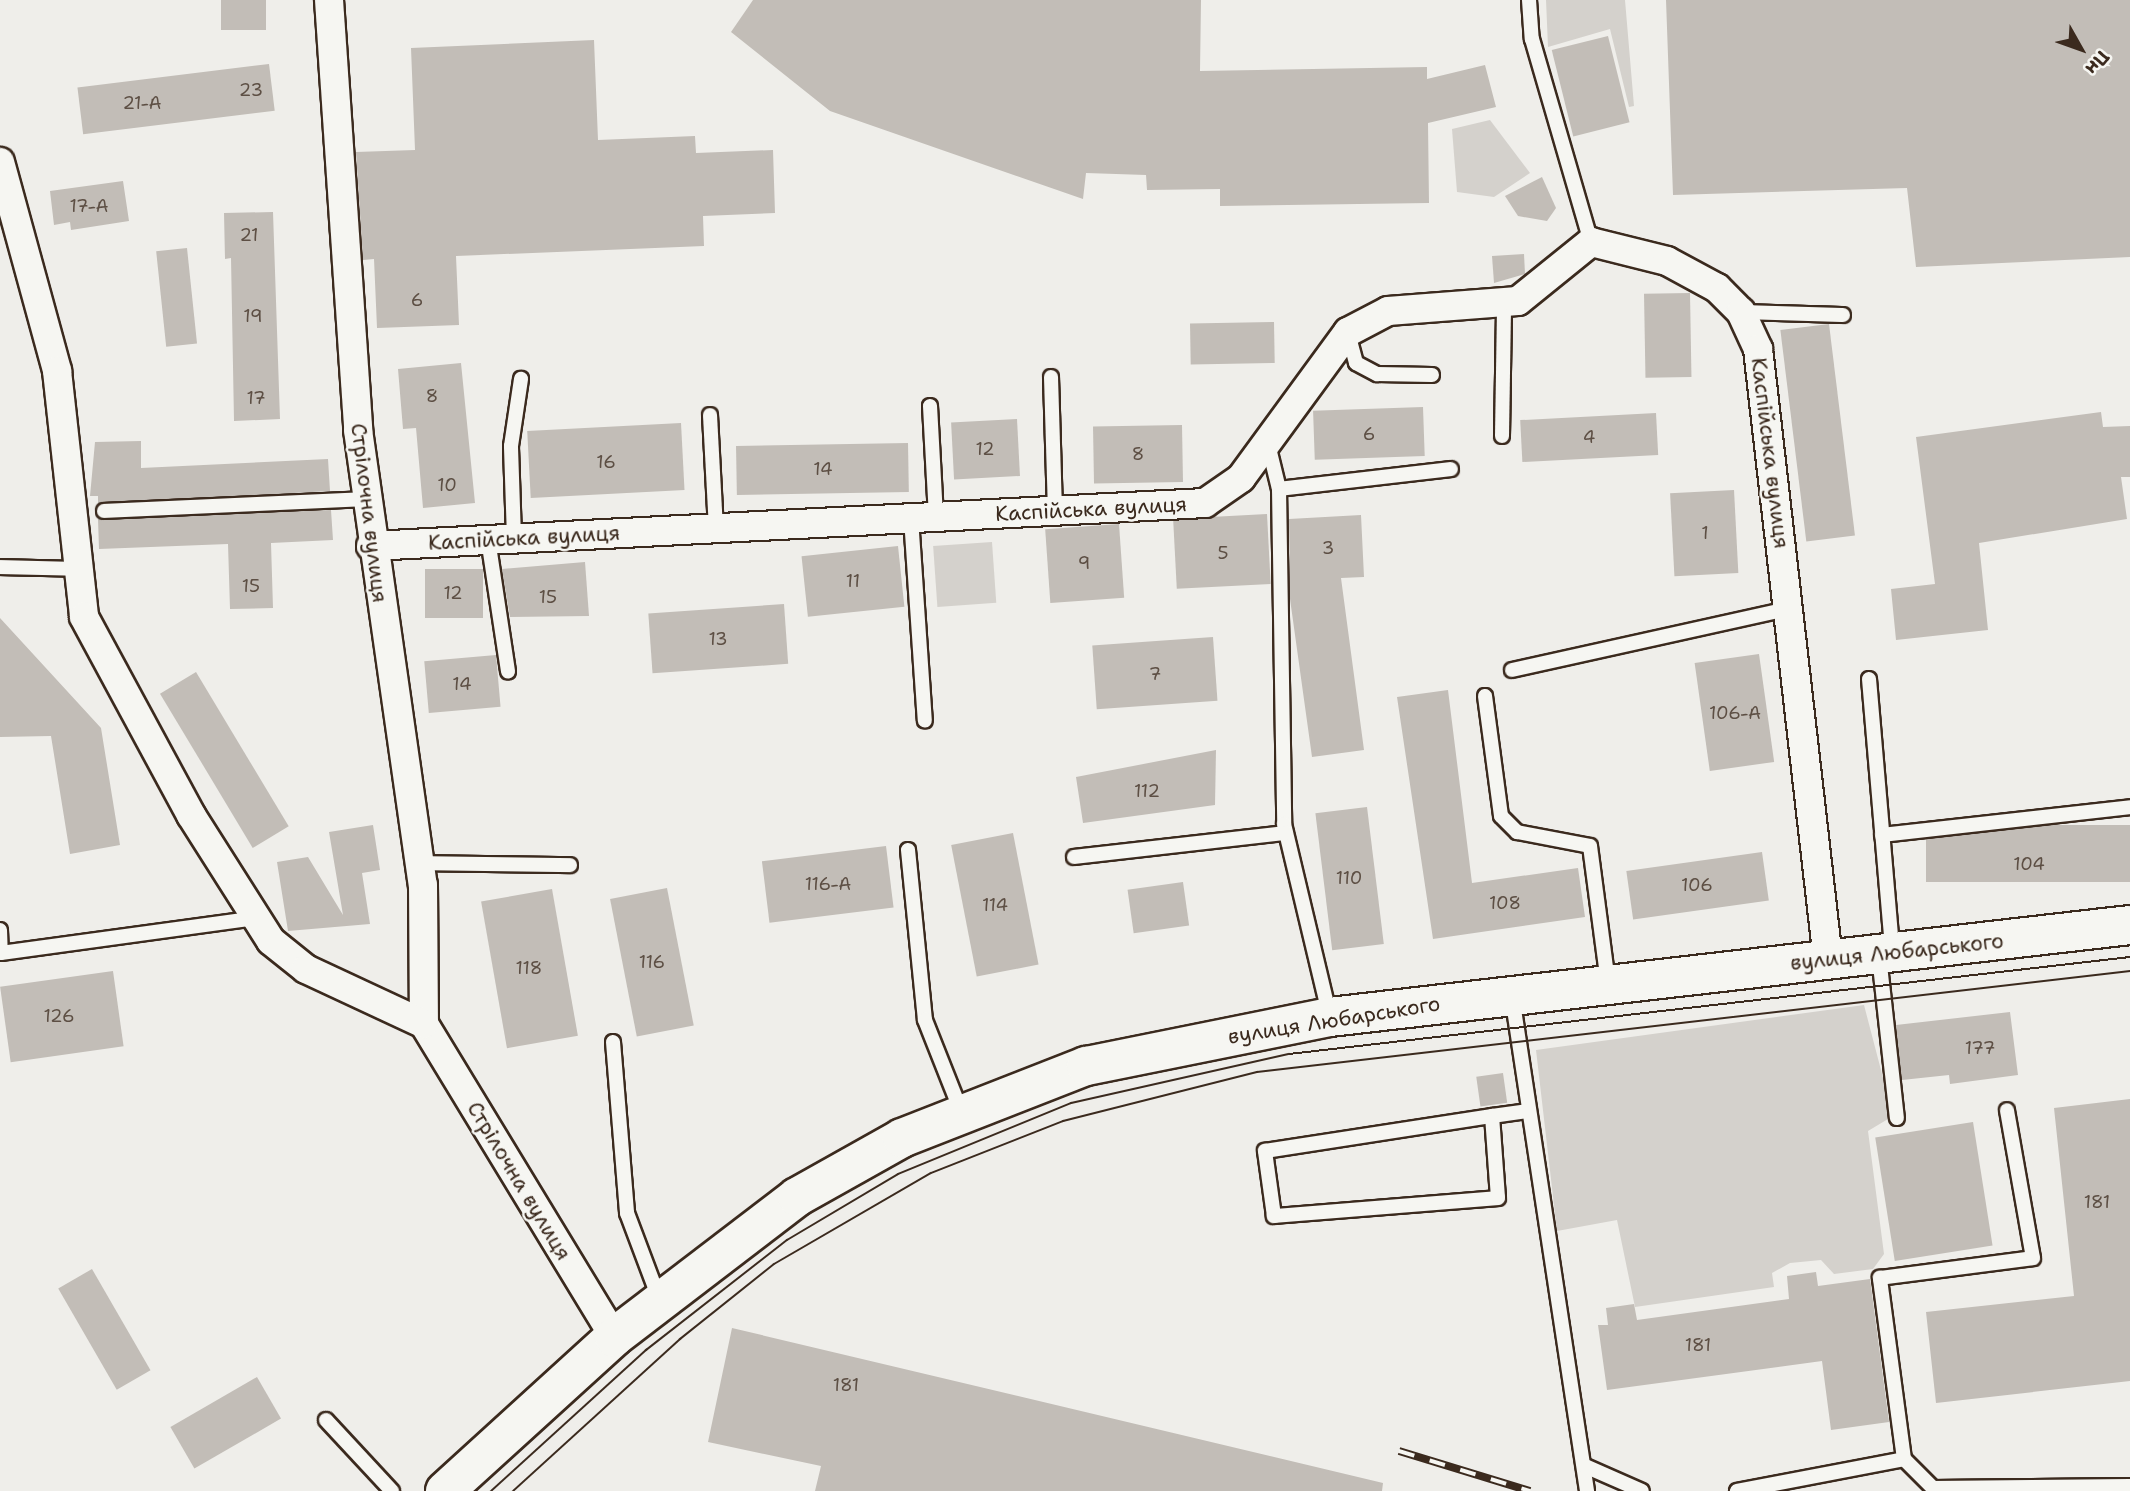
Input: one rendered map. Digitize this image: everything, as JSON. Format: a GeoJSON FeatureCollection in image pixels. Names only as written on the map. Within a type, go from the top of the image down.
{"type":"FeatureCollection","features":[{"type":"Feature","properties":{"kind":"main road","name":"вулиця Любарського"},"geometry":{"type":"LineString","coordinates":[[445,1491],[614,1337],[660,1299],[807,1191],[961,1111],[1086,1066],[1330,1017],[1511,994],[2130,925]]}},
{"type":"Feature","properties":{"kind":"street","name":"Стрілочна вулиця"},"geometry":{"type":"LineString","coordinates":[[329,0],[343,259],[371,545],[419,863],[424,1024],[614,1337]]}},
{"type":"Feature","properties":{"kind":"street"},"geometry":{"type":"LineString","coordinates":[[0,162],[6,198],[57,371],[84,617],[191,815],[271,941],[306,969],[424,1024]]}},
{"type":"Feature","properties":{"kind":"street","name":"Каспійська вулиця"},"geometry":{"type":"LineString","coordinates":[[371,545],[1205,503],[1241,478],[1348,332],[1388,311],[1504,306],[1546,284],[1591,242],[1667,261],[1717,288],[1741,312],[1758,349],[1828,960]]}},
{"type":"Feature","properties":{"kind":"lane"},"geometry":{"type":"LineString","coordinates":[[1529,0],[1532,40],[1591,242]]}},
{"type":"Feature","properties":{"kind":"lane"},"geometry":{"type":"LineString","coordinates":[[1502,436],[1504,306]]}},
{"type":"Feature","properties":{"kind":"lane"},"geometry":{"type":"LineString","coordinates":[[1741,312],[1843,315]]}},
{"type":"Feature","properties":{"kind":"lane"},"geometry":{"type":"LineString","coordinates":[[1348,332],[1356,363],[1377,374],[1432,374]]}},
{"type":"Feature","properties":{"kind":"lane"},"geometry":{"type":"LineString","coordinates":[[1051,377],[1055,511]]}},
{"type":"Feature","properties":{"kind":"lane"},"geometry":{"type":"LineString","coordinates":[[508,671],[501,539],[521,379]]}},
{"type":"Feature","properties":{"kind":"lane"},"geometry":{"type":"LineString","coordinates":[[925,721],[923,517],[930,406]]}},
{"type":"Feature","properties":{"kind":"lane"},"geometry":{"type":"LineString","coordinates":[[710,415],[716,528]]}},
{"type":"Feature","properties":{"kind":"lane"},"geometry":{"type":"LineString","coordinates":[[1268,444],[1279,489],[1286,833],[1330,1017]]}},
{"type":"Feature","properties":{"kind":"lane"},"geometry":{"type":"LineString","coordinates":[[1279,489],[1451,468]]}},
{"type":"Feature","properties":{"kind":"lane"},"geometry":{"type":"LineString","coordinates":[[104,511],[366,499]]}},
{"type":"Feature","properties":{"kind":"lane"},"geometry":{"type":"LineString","coordinates":[[0,567],[80,569]]}},
{"type":"Feature","properties":{"kind":"lane"},"geometry":{"type":"LineString","coordinates":[[1512,670],[1788,608]]}},
{"type":"Feature","properties":{"kind":"lane"},"geometry":{"type":"LineString","coordinates":[[1869,679],[1882,835],[1886,954],[1898,1118]]}},
{"type":"Feature","properties":{"kind":"lane"},"geometry":{"type":"LineString","coordinates":[[1485,695],[1501,816],[1517,832],[1590,846],[1608,984]]}},
{"type":"Feature","properties":{"kind":"lane"},"geometry":{"type":"LineString","coordinates":[[1882,835],[2130,807]]}},
{"type":"Feature","properties":{"kind":"lane"},"geometry":{"type":"LineString","coordinates":[[1074,857],[1286,833]]}},
{"type":"Feature","properties":{"kind":"lane"},"geometry":{"type":"LineString","coordinates":[[908,850],[925,1020],[961,1111]]}},
{"type":"Feature","properties":{"kind":"lane"},"geometry":{"type":"LineString","coordinates":[[419,863],[570,865]]}},
{"type":"Feature","properties":{"kind":"lane"},"geometry":{"type":"LineString","coordinates":[[0,930],[1,953],[198,931],[256,918]]}},
{"type":"Feature","properties":{"kind":"lane"},"geometry":{"type":"LineString","coordinates":[[1511,994],[1587,1491]]}},
{"type":"Feature","properties":{"kind":"lane"},"geometry":{"type":"LineString","coordinates":[[613,1042],[627,1213],[660,1299]]}},
{"type":"Feature","properties":{"kind":"lane"},"geometry":{"type":"LineString","coordinates":[[2007,1110],[2033,1258],[1880,1278],[1904,1459],[1933,1488],[2130,1486]]}},
{"type":"Feature","properties":{"kind":"lane"},"geometry":{"type":"LineString","coordinates":[[1492,1116],[1497,1198],[1274,1216],[1265,1151],[1492,1116],[1530,1111]]}},
{"type":"Feature","properties":{"kind":"lane"},"geometry":{"type":"LineString","coordinates":[[326,1420],[392,1491]]}},
{"type":"Feature","properties":{"kind":"lane"},"geometry":{"type":"LineString","coordinates":[[1737,1491],[1904,1459]]}},
{"type":"Feature","properties":{"kind":"lane"},"geometry":{"type":"LineString","coordinates":[[1585,1466],[1642,1491]]}},
{"type":"Feature","properties":{"kind":"shaded area"},"geometry":{"type":"Polygon","coordinates":[[[1546,0],[1625,0],[1634,106],[1629,107],[1610,29],[1548,47],[1546,0]]]}},
{"type":"Feature","properties":{"kind":"shaded area"},"geometry":{"type":"Polygon","coordinates":[[[1490,120],[1530,173],[1494,197],[1457,192],[1452,129],[1490,120]]]}},
{"type":"Feature","properties":{"kind":"shaded area"},"geometry":{"type":"Polygon","coordinates":[[[992,542],[996,603],[937,607],[933,546],[992,542]]]}},
{"type":"Feature","properties":{"kind":"shaded area"},"geometry":{"type":"Polygon","coordinates":[[[1864,1005],[1893,1116],[1868,1131],[1884,1254],[1873,1269],[1834,1274],[1821,1260],[1790,1263],[1772,1273],[1774,1287],[1635,1307],[1617,1220],[1557,1231],[1536,1050],[1864,1005]]]}},
{"type":"Feature","properties":{"kind":"building"},"geometry":{"type":"Polygon","coordinates":[[[221,0],[266,0],[266,30],[221,30],[221,0]]]}},
{"type":"Feature","properties":{"kind":"building"},"geometry":{"type":"Polygon","coordinates":[[[753,0],[1201,0],[1200,71],[1427,67],[1427,79],[1485,65],[1496,107],[1428,123],[1429,203],[1220,206],[1220,189],[1147,190],[1146,175],[1086,173],[1083,199],[830,111],[731,32],[753,0]]]}},
{"type":"Feature","properties":{"kind":"building"},"geometry":{"type":"Polygon","coordinates":[[[1666,0],[2130,0],[2130,257],[1916,267],[1907,188],[1673,195],[1666,0]]]}},
{"type":"Feature","properties":{"kind":"building"},"geometry":{"type":"Polygon","coordinates":[[[1608,36],[1630,122],[1573,136],[1552,50],[1608,36]]]}},
{"type":"Feature","properties":{"kind":"building"},"geometry":{"type":"Polygon","coordinates":[[[594,40],[598,140],[695,136],[696,153],[773,150],[775,213],[703,216],[704,246],[456,256],[459,325],[377,328],[374,259],[363,260],[356,152],[415,150],[411,48],[594,40]]]}},
{"type":"Feature","properties":{"kind":"building"},"geometry":{"type":"Polygon","coordinates":[[[269,64],[275,111],[83,134],[77,88],[269,64]]]}},
{"type":"Feature","properties":{"kind":"building"},"geometry":{"type":"Polygon","coordinates":[[[1542,177],[1556,208],[1547,221],[1518,216],[1505,196],[1542,177]]]}},
{"type":"Feature","properties":{"kind":"building"},"geometry":{"type":"Polygon","coordinates":[[[123,181],[129,221],[71,230],[70,222],[54,225],[50,191],[123,181]]]}},
{"type":"Feature","properties":{"kind":"building"},"geometry":{"type":"Polygon","coordinates":[[[273,212],[280,419],[234,421],[231,258],[225,259],[224,213],[273,212]]]}},
{"type":"Feature","properties":{"kind":"building"},"geometry":{"type":"Polygon","coordinates":[[[187,248],[197,343],[166,347],[156,251],[187,248]]]}},
{"type":"Feature","properties":{"kind":"building"},"geometry":{"type":"Polygon","coordinates":[[[1524,254],[1525,274],[1494,283],[1492,256],[1524,254]]]}},
{"type":"Feature","properties":{"kind":"building"},"geometry":{"type":"Polygon","coordinates":[[[1690,293],[1691,377],[1645,378],[1644,294],[1690,293]]]}},
{"type":"Feature","properties":{"kind":"building"},"geometry":{"type":"Polygon","coordinates":[[[1274,322],[1275,363],[1191,364],[1190,323],[1274,322]]]}},
{"type":"Feature","properties":{"kind":"building"},"geometry":{"type":"Polygon","coordinates":[[[1829,324],[1855,535],[1806,541],[1780,330],[1829,324]]]}},
{"type":"Feature","properties":{"kind":"building"},"geometry":{"type":"Polygon","coordinates":[[[461,363],[475,503],[423,508],[416,428],[403,429],[398,369],[461,363]]]}},
{"type":"Feature","properties":{"kind":"building"},"geometry":{"type":"Polygon","coordinates":[[[1423,407],[1425,456],[1315,460],[1313,411],[1423,407]]]}},
{"type":"Feature","properties":{"kind":"building"},"geometry":{"type":"Polygon","coordinates":[[[2101,412],[2103,427],[2130,426],[2130,477],[2121,477],[2127,519],[1979,543],[1988,630],[1896,640],[1891,589],[1935,584],[1916,437],[2101,412]]]}},
{"type":"Feature","properties":{"kind":"building"},"geometry":{"type":"Polygon","coordinates":[[[1656,413],[1658,455],[1522,462],[1520,420],[1656,413]]]}},
{"type":"Feature","properties":{"kind":"building"},"geometry":{"type":"Polygon","coordinates":[[[1017,419],[1020,476],[954,479],[951,422],[1017,419]]]}},
{"type":"Feature","properties":{"kind":"building"},"geometry":{"type":"Polygon","coordinates":[[[681,423],[685,490],[531,498],[527,431],[681,423]]]}},
{"type":"Feature","properties":{"kind":"building"},"geometry":{"type":"Polygon","coordinates":[[[1182,425],[1183,482],[1094,484],[1093,427],[1182,425]]]}},
{"type":"Feature","properties":{"kind":"building"},"geometry":{"type":"Polygon","coordinates":[[[141,441],[141,468],[328,459],[330,491],[98,504],[98,496],[90,496],[95,442],[141,441]]]}},
{"type":"Feature","properties":{"kind":"building"},"geometry":{"type":"Polygon","coordinates":[[[908,443],[909,492],[737,495],[736,446],[908,443]]]}},
{"type":"Feature","properties":{"kind":"building"},"geometry":{"type":"Polygon","coordinates":[[[1734,490],[1738,573],[1674,576],[1670,493],[1734,490]]]}},
{"type":"Feature","properties":{"kind":"building"},"geometry":{"type":"Polygon","coordinates":[[[331,510],[333,540],[271,543],[273,608],[230,609],[228,544],[99,549],[98,519],[331,510]]]}},
{"type":"Feature","properties":{"kind":"building"},"geometry":{"type":"Polygon","coordinates":[[[1267,514],[1271,584],[1177,589],[1173,519],[1267,514]]]}},
{"type":"Feature","properties":{"kind":"building"},"geometry":{"type":"Polygon","coordinates":[[[1361,515],[1364,577],[1341,578],[1364,750],[1312,757],[1290,599],[1289,519],[1361,515]]]}},
{"type":"Feature","properties":{"kind":"building"},"geometry":{"type":"Polygon","coordinates":[[[1119,524],[1124,598],[1050,603],[1045,529],[1119,524]]]}},
{"type":"Feature","properties":{"kind":"building"},"geometry":{"type":"Polygon","coordinates":[[[898,546],[904,607],[808,617],[802,556],[898,546]]]}},
{"type":"Feature","properties":{"kind":"building"},"geometry":{"type":"Polygon","coordinates":[[[585,562],[589,616],[510,617],[502,569],[585,562]]]}},
{"type":"Feature","properties":{"kind":"building"},"geometry":{"type":"Polygon","coordinates":[[[425,569],[483,569],[483,618],[425,618],[425,569]]]}},
{"type":"Feature","properties":{"kind":"building"},"geometry":{"type":"Polygon","coordinates":[[[784,604],[788,664],[653,673],[648,613],[784,604]]]}},
{"type":"Feature","properties":{"kind":"building"},"geometry":{"type":"Polygon","coordinates":[[[0,618],[101,728],[120,845],[70,854],[51,736],[0,737],[0,618]]]}},
{"type":"Feature","properties":{"kind":"building"},"geometry":{"type":"Polygon","coordinates":[[[1213,637],[1217,701],[1097,709],[1092,645],[1213,637]]]}},
{"type":"Feature","properties":{"kind":"building"},"geometry":{"type":"Polygon","coordinates":[[[1759,654],[1774,762],[1710,771],[1695,663],[1759,654]]]}},
{"type":"Feature","properties":{"kind":"building"},"geometry":{"type":"Polygon","coordinates":[[[496,655],[501,707],[429,713],[424,661],[496,655]]]}},
{"type":"Feature","properties":{"kind":"building"},"geometry":{"type":"Polygon","coordinates":[[[196,672],[289,826],[253,848],[160,694],[196,672]]]}},
{"type":"Feature","properties":{"kind":"building"},"geometry":{"type":"Polygon","coordinates":[[[1448,690],[1472,883],[1578,868],[1585,917],[1433,939],[1397,697],[1448,690]]]}},
{"type":"Feature","properties":{"kind":"building"},"geometry":{"type":"Polygon","coordinates":[[[1216,750],[1215,805],[1083,823],[1076,777],[1216,750]]]}},
{"type":"Feature","properties":{"kind":"building"},"geometry":{"type":"Polygon","coordinates":[[[1367,807],[1384,944],[1332,950],[1315,813],[1367,807]]]}},
{"type":"Feature","properties":{"kind":"building"},"geometry":{"type":"Polygon","coordinates":[[[373,825],[380,870],[362,873],[370,924],[288,931],[277,862],[308,857],[343,915],[329,832],[373,825]]]}},
{"type":"Feature","properties":{"kind":"building"},"geometry":{"type":"Polygon","coordinates":[[[1926,825],[2130,825],[2130,882],[1926,882],[1926,825]]]}},
{"type":"Feature","properties":{"kind":"building"},"geometry":{"type":"Polygon","coordinates":[[[1013,833],[1039,965],[977,977],[951,845],[1013,833]]]}},
{"type":"Feature","properties":{"kind":"building"},"geometry":{"type":"Polygon","coordinates":[[[886,846],[894,908],[769,923],[762,861],[886,846]]]}},
{"type":"Feature","properties":{"kind":"building"},"geometry":{"type":"Polygon","coordinates":[[[1762,852],[1769,901],[1633,920],[1626,871],[1762,852]]]}},
{"type":"Feature","properties":{"kind":"building"},"geometry":{"type":"Polygon","coordinates":[[[1183,882],[1189,926],[1134,933],[1128,890],[1183,882]]]}},
{"type":"Feature","properties":{"kind":"building"},"geometry":{"type":"Polygon","coordinates":[[[667,888],[694,1025],[637,1036],[610,899],[667,888]]]}},
{"type":"Feature","properties":{"kind":"building"},"geometry":{"type":"Polygon","coordinates":[[[552,889],[578,1036],[507,1048],[481,902],[552,889]]]}},
{"type":"Feature","properties":{"kind":"building"},"geometry":{"type":"Polygon","coordinates":[[[113,971],[124,1046],[11,1062],[0,987],[113,971]]]}},
{"type":"Feature","properties":{"kind":"building"},"geometry":{"type":"Polygon","coordinates":[[[2010,1012],[2018,1075],[1950,1084],[1949,1075],[1902,1080],[1896,1025],[2010,1012]]]}},
{"type":"Feature","properties":{"kind":"building"},"geometry":{"type":"Polygon","coordinates":[[[1503,1073],[1507,1103],[1480,1106],[1476,1077],[1503,1073]]]}},
{"type":"Feature","properties":{"kind":"building"},"geometry":{"type":"Polygon","coordinates":[[[2130,1099],[2130,1381],[1936,1403],[1926,1312],[2074,1296],[2054,1108],[2130,1099]]]}},
{"type":"Feature","properties":{"kind":"building"},"geometry":{"type":"Polygon","coordinates":[[[1973,1122],[1993,1245],[1895,1261],[1875,1137],[1973,1122]]]}},
{"type":"Feature","properties":{"kind":"building"},"geometry":{"type":"Polygon","coordinates":[[[92,1269],[150,1370],[117,1390],[58,1288],[92,1269]]]}},
{"type":"Feature","properties":{"kind":"building"},"geometry":{"type":"Polygon","coordinates":[[[1816,1272],[1818,1286],[1870,1279],[1889,1422],[1831,1430],[1822,1361],[1607,1390],[1598,1325],[1608,1325],[1606,1308],[1634,1304],[1637,1320],[1789,1299],[1787,1276],[1816,1272]]]}},
{"type":"Feature","properties":{"kind":"building"},"geometry":{"type":"Polygon","coordinates":[[[732,1328],[1383,1483],[1382,1491],[815,1491],[821,1466],[708,1442],[732,1328]]]}},
{"type":"Feature","properties":{"kind":"building"},"geometry":{"type":"Polygon","coordinates":[[[257,1377],[281,1419],[194,1469],[170,1427],[257,1377]]]}},
{"type":"Feature","properties":{"kind":"tram line"},"geometry":{"type":"LineString","coordinates":[[491,1491],[646,1350],[787,1240],[898,1174],[1071,1103],[1289,1054],[2130,957]]}},
{"type":"Feature","properties":{"kind":"tram line"},"geometry":{"type":"LineString","coordinates":[[513,1491],[680,1339],[774,1264],[931,1173],[1063,1121],[1257,1072],[2130,971]]}},
{"type":"Feature","properties":{"kind":"railway"},"geometry":{"type":"LineString","coordinates":[[1399,1451],[1530,1491]]}}]}
